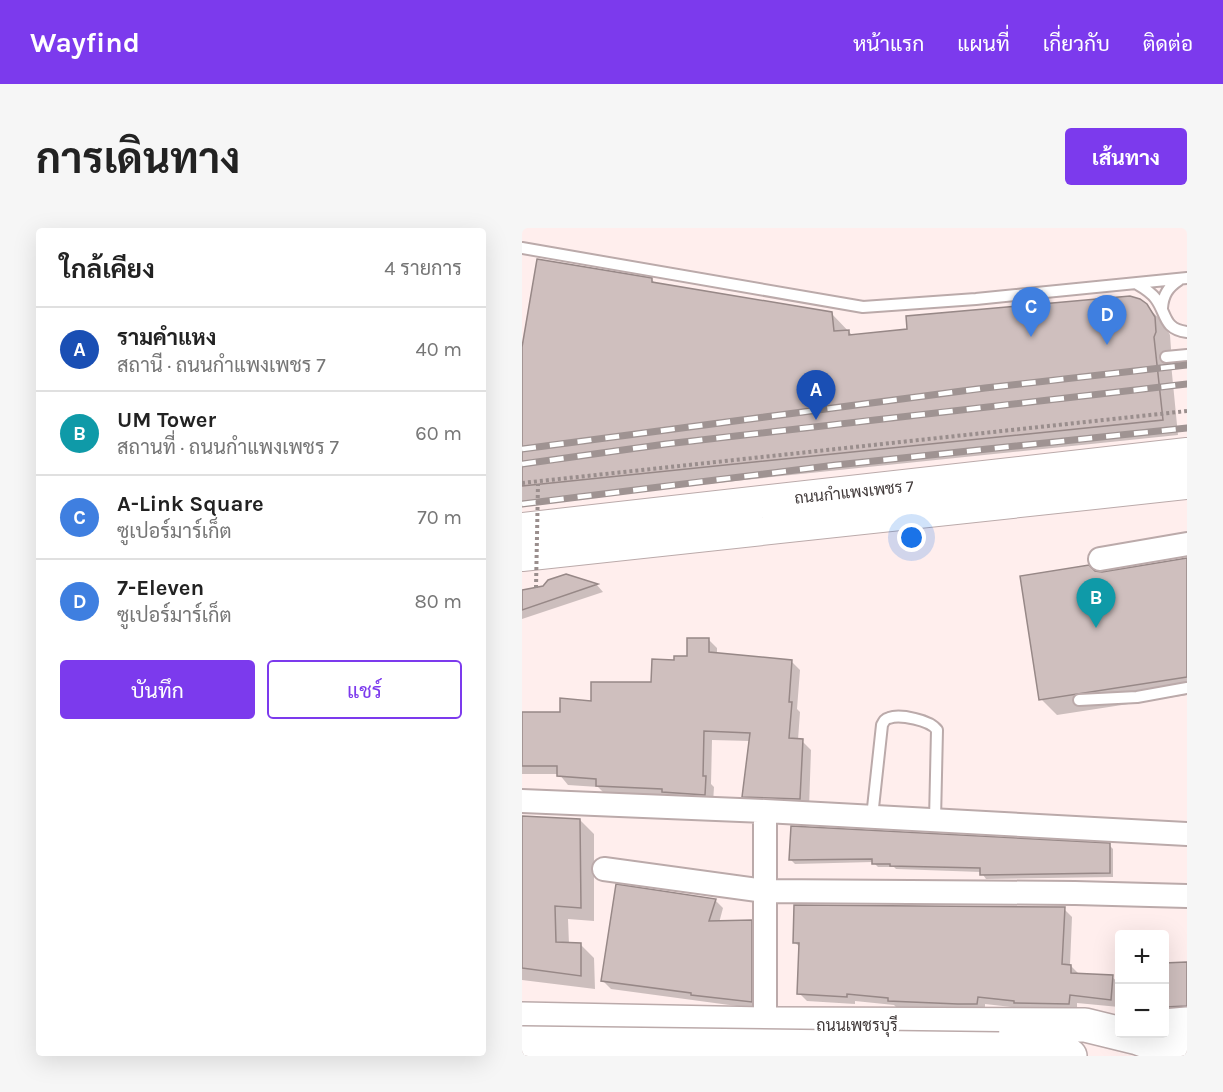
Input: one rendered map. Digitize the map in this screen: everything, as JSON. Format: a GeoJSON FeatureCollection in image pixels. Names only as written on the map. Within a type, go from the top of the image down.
{"type":"FeatureCollection","features":[{"type":"Feature","properties":{"kind":"main road","name":"ถนนเพชรบุรี"},"geometry":{"type":"LineString","coordinates":[[522,1019],[765,1024],[1085,1025],[1138,1038],[1186,1056]]}},
{"type":"Feature","properties":{"kind":"main road"},"geometry":{"type":"LineString","coordinates":[[710,1056],[765,1024]]}},
{"type":"Feature","properties":{"kind":"main road"},"geometry":{"type":"LineString","coordinates":[[1169,1026],[1187,1024]]}},
{"type":"Feature","properties":{"kind":"main road"},"geometry":{"type":"LineString","coordinates":[[1085,1025],[1115,1026]]}},
{"type":"Feature","properties":{"kind":"main road","name":"ถนนเพชรบุรี"},"geometry":{"type":"LineString","coordinates":[[522,1043],[999,1049],[1070,1056]]}},
{"type":"Feature","properties":{"kind":"street","name":"ถนนกำแพงเพชร 7"},"geometry":{"type":"LineString","coordinates":[[522,529],[1187,454]]}},
{"type":"Feature","properties":{"kind":"street","name":"ถนนกำแพงเพชร 7"},"geometry":{"type":"LineString","coordinates":[[522,555],[1187,483]]}},
{"type":"Feature","properties":{"kind":"street"},"geometry":{"type":"LineString","coordinates":[[1100,558],[1187,543]]}},
{"type":"Feature","properties":{"kind":"street"},"geometry":{"type":"LineString","coordinates":[[522,801],[765,811],[1187,834]]}},
{"type":"Feature","properties":{"kind":"street"},"geometry":{"type":"LineString","coordinates":[[765,811],[765,1024]]}},
{"type":"Feature","properties":{"kind":"street"},"geometry":{"type":"LineString","coordinates":[[604,869],[765,891],[1063,892],[1187,896]]}},
{"type":"Feature","properties":{"kind":"lane"},"geometry":{"type":"LineString","coordinates":[[522,248],[863,308],[1183,279]]}},
{"type":"Feature","properties":{"kind":"lane"},"geometry":{"type":"LineString","coordinates":[[1162,308],[1162,299],[1166,291],[1183,279]]}},
{"type":"Feature","properties":{"kind":"lane"},"geometry":{"type":"LineString","coordinates":[[1137,284],[1146,288],[1156,298],[1169,324],[1187,332]]}},
{"type":"Feature","properties":{"kind":"lane"},"geometry":{"type":"LineString","coordinates":[[1166,357],[1187,355]]}},
{"type":"Feature","properties":{"kind":"lane"},"geometry":{"type":"LineString","coordinates":[[1079,700],[1137,698],[1187,688]]}},
{"type":"Feature","properties":{"kind":"lane"},"geometry":{"type":"LineString","coordinates":[[872,817],[882,725],[886,719],[892,717],[912,718],[933,724],[937,730],[934,820]]}},
{"type":"Feature","properties":{"kind":"path"},"geometry":{"type":"LineString","coordinates":[[522,483],[1187,411]]}},
{"type":"Feature","properties":{"kind":"path"},"geometry":{"type":"LineString","coordinates":[[536,588],[538,484]]}},
{"type":"Feature","properties":{"kind":"building"},"geometry":{"type":"Polygon","coordinates":[[[537,259],[652,278],[652,282],[832,312],[834,331],[849,330],[849,335],[907,329],[906,316],[1130,296],[1147,304],[1155,317],[1154,337],[1163,420],[522,486],[522,347],[537,259]]]}},
{"type":"Feature","properties":{"kind":"building"},"geometry":{"type":"Polygon","coordinates":[[[1187,558],[1187,677],[1039,700],[1020,576],[1089,565],[1095,571],[1102,572],[1187,558]]]}},
{"type":"Feature","properties":{"kind":"building"},"geometry":{"type":"Polygon","coordinates":[[[566,574],[598,584],[522,610],[522,590],[543,586],[548,580],[566,574]]]}},
{"type":"Feature","properties":{"kind":"building"},"geometry":{"type":"Polygon","coordinates":[[[687,638],[709,638],[709,652],[792,660],[789,738],[803,739],[800,799],[742,797],[750,733],[704,731],[705,795],[662,792],[662,789],[596,786],[596,779],[557,776],[557,766],[522,766],[522,712],[560,712],[560,698],[591,701],[591,682],[651,682],[652,659],[674,660],[674,656],[687,656],[687,638]]]}},
{"type":"Feature","properties":{"kind":"building"},"geometry":{"type":"Polygon","coordinates":[[[522,816],[580,819],[581,908],[555,906],[556,942],[581,943],[581,976],[522,968],[522,816]]]}},
{"type":"Feature","properties":{"kind":"building"},"geometry":{"type":"Polygon","coordinates":[[[791,826],[1110,843],[1110,873],[980,875],[980,868],[890,866],[890,864],[872,864],[872,859],[789,860],[791,826]]]}},
{"type":"Feature","properties":{"kind":"building"},"geometry":{"type":"Polygon","coordinates":[[[616,884],[716,899],[709,921],[752,920],[752,1002],[601,981],[616,884]]]}},
{"type":"Feature","properties":{"kind":"building"},"geometry":{"type":"Polygon","coordinates":[[[794,905],[1065,907],[1062,964],[1071,965],[1071,973],[1113,975],[1111,1000],[1070,995],[1069,1004],[1014,1003],[1014,1001],[978,997],[977,1004],[958,1004],[888,1001],[888,998],[847,994],[847,997],[797,994],[799,943],[793,943],[794,905]]]}},
{"type":"Feature","properties":{"kind":"building"},"geometry":{"type":"Polygon","coordinates":[[[1187,962],[1187,1006],[1169,1007],[1169,963],[1187,962]]]}},
{"type":"Feature","properties":{"kind":"railway"},"geometry":{"type":"LineString","coordinates":[[522,449],[985,388],[1187,365]]}},
{"type":"Feature","properties":{"kind":"railway"},"geometry":{"type":"LineString","coordinates":[[522,464],[666,444],[1187,384]]}},
{"type":"Feature","properties":{"kind":"railway"},"geometry":{"type":"LineString","coordinates":[[522,504],[836,465],[1187,428]]}},
{"type":"Feature","properties":{"kind":"place","name":"A-Link Square"},"geometry":{"type":"Point","coordinates":[1031,337]}},
{"type":"Feature","properties":{"kind":"place","name":"7-Eleven"},"geometry":{"type":"Point","coordinates":[1107,345]}},
{"type":"Feature","properties":{"kind":"place","name":"รามคำแหง"},"geometry":{"type":"Point","coordinates":[816,420]}},
{"type":"Feature","properties":{"kind":"place","name":"UM Tower"},"geometry":{"type":"Point","coordinates":[1096,628]}}]}
